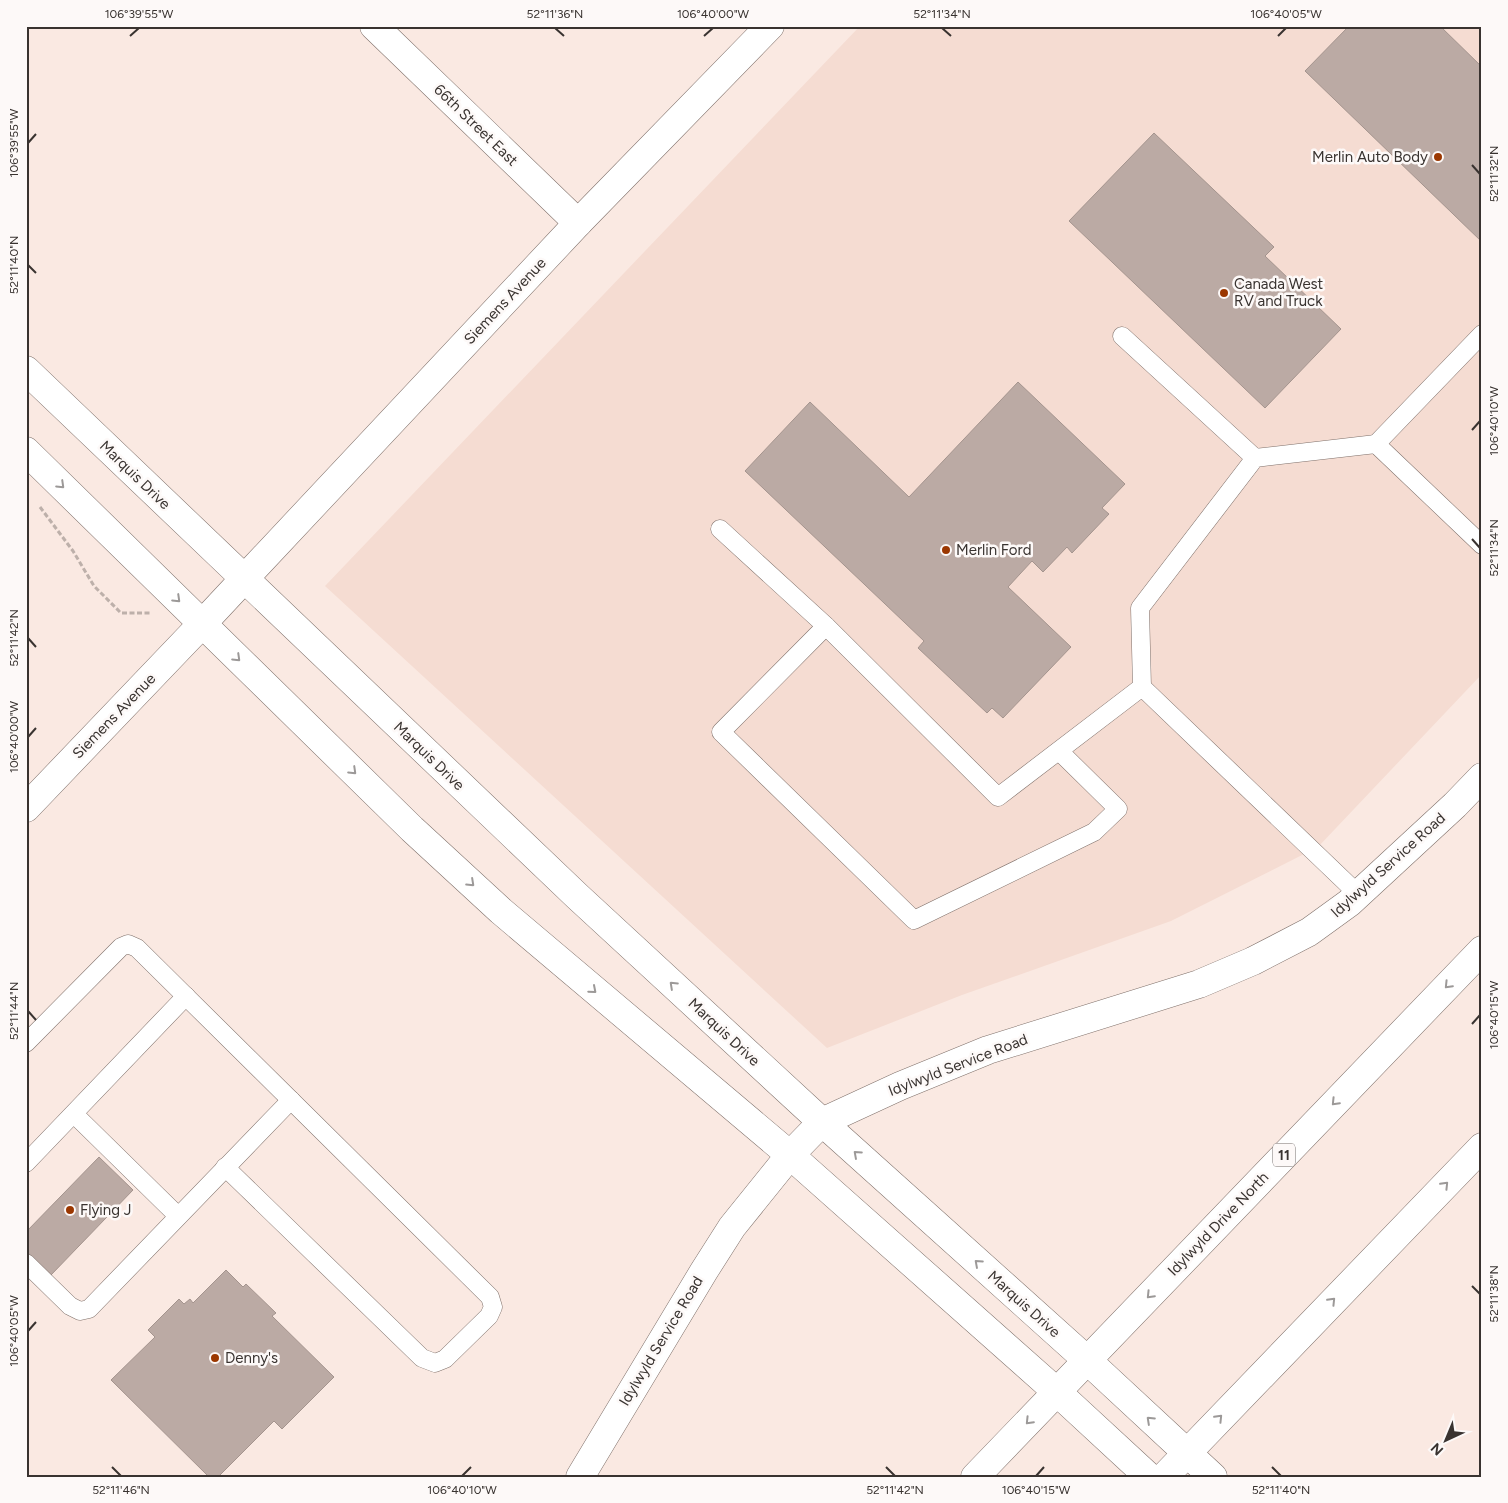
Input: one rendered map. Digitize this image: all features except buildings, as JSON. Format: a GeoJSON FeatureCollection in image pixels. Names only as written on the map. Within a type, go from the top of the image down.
{"type":"FeatureCollection","features":[{"type":"Feature","properties":{"kind":"main road","name":"66th Street East"},"geometry":{"type":"LineString","coordinates":[[374,26],[578,224]]}},
{"type":"Feature","properties":{"kind":"main road","name":"Siemens Avenue"},"geometry":{"type":"LineString","coordinates":[[244,580],[578,224],[770,26]]}},
{"type":"Feature","properties":{"kind":"main road","name":"Marquis Drive"},"geometry":{"type":"LineString","coordinates":[[26,370],[577,896],[822,1122],[1088,1361],[1213,1477]]}},
{"type":"Feature","properties":{"kind":"main road"},"geometry":{"type":"LineString","coordinates":[[26,451],[412,829],[501,911],[790,1155],[1057,1392],[1149,1477]]}},
{"type":"Feature","properties":{"kind":"main road"},"geometry":{"type":"LineString","coordinates":[[202,624],[244,580]]}},
{"type":"Feature","properties":{"kind":"main road","name":"Siemens Avenue"},"geometry":{"type":"LineString","coordinates":[[26,808],[202,624]]}},
{"type":"Feature","properties":{"kind":"main road","name":"Idylwyld Service Road"},"geometry":{"type":"LineString","coordinates":[[580,1477],[708,1263],[732,1227],[790,1155],[822,1122],[900,1086],[988,1050],[1199,984],[1253,961],[1308,932],[1358,894],[1455,805],[1482,777]]}},
{"type":"Feature","properties":{"kind":"main road","name":"Idylwyld Drive North"},"geometry":{"type":"LineString","coordinates":[[975,1477],[1482,950]]}},
{"type":"Feature","properties":{"kind":"main road"},"geometry":{"type":"LineString","coordinates":[[1164,1477],[1185,1453],[1482,1147]]}},
{"type":"Feature","properties":{"kind":"lane"},"geometry":{"type":"LineString","coordinates":[[1358,894],[1142,687],[1140,608],[1255,458],[1376,444],[1482,334]]}},
{"type":"Feature","properties":{"kind":"lane"},"geometry":{"type":"LineString","coordinates":[[1122,336],[1255,458]]}},
{"type":"Feature","properties":{"kind":"lane"},"geometry":{"type":"LineString","coordinates":[[1376,444],[1482,545]]}},
{"type":"Feature","properties":{"kind":"lane"},"geometry":{"type":"LineString","coordinates":[[720,529],[826,626],[998,798],[1142,687]]}},
{"type":"Feature","properties":{"kind":"lane"},"geometry":{"type":"LineString","coordinates":[[826,626],[721,732],[914,920],[1094,832],[1118,809],[1059,750]]}},
{"type":"Feature","properties":{"kind":"lane"},"geometry":{"type":"LineString","coordinates":[[26,1043],[121,947],[128,944],[137,948],[490,1297],[493,1307],[489,1316],[445,1359],[435,1363],[422,1358],[226,1167]]}},
{"type":"Feature","properties":{"kind":"lane"},"geometry":{"type":"LineString","coordinates":[[26,1163],[186,996]]}},
{"type":"Feature","properties":{"kind":"lane"},"geometry":{"type":"LineString","coordinates":[[26,1263],[70,1306],[80,1311],[89,1309],[291,1100]]}},
{"type":"Feature","properties":{"kind":"lane"},"geometry":{"type":"LineString","coordinates":[[74,1114],[178,1216]]}},
{"type":"Feature","properties":{"kind":"path"},"geometry":{"type":"LineString","coordinates":[[38,505],[73,551],[94,586],[121,613],[156,613]]}},
{"type":"Feature","properties":{"kind":"shaded area"},"geometry":{"type":"Polygon","coordinates":[[[860,26],[1482,26],[1482,674],[1318,847],[1171,921],[962,995],[827,1048],[325,586],[860,26]]]}},
{"type":"Feature","properties":{"kind":"place","name":"Merlin Auto Body"},"geometry":{"type":"Point","coordinates":[1438,157]}},
{"type":"Feature","properties":{"kind":"place","name":"Canada West RV and Truck"},"geometry":{"type":"Point","coordinates":[1224,293]}},
{"type":"Feature","properties":{"kind":"place","name":"Merlin Ford"},"geometry":{"type":"Point","coordinates":[946,550]}},
{"type":"Feature","properties":{"kind":"place","name":"Flying J"},"geometry":{"type":"Point","coordinates":[70,1210]}},
{"type":"Feature","properties":{"kind":"place","name":"Denny's"},"geometry":{"type":"Point","coordinates":[215,1358]}}]}
